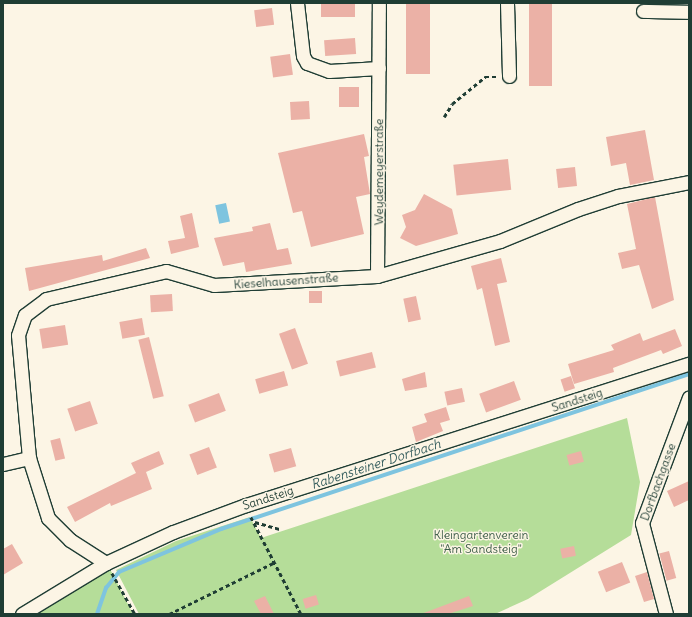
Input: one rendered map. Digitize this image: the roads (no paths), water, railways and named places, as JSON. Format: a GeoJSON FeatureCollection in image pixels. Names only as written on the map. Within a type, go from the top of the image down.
{"type":"FeatureCollection","features":[{"type":"Feature","properties":{"kind":"street"},"geometry":{"type":"LineString","coordinates":[[296,3],[303,56],[307,64],[328,71],[379,68]]}},
{"type":"Feature","properties":{"kind":"street","name":"Weydemeyerstraße"},"geometry":{"type":"LineString","coordinates":[[377,276],[379,3]]}},
{"type":"Feature","properties":{"kind":"street"},"geometry":{"type":"LineString","coordinates":[[507,3],[508,76]]}},
{"type":"Feature","properties":{"kind":"street"},"geometry":{"type":"LineString","coordinates":[[643,11],[689,12]]}},
{"type":"Feature","properties":{"kind":"street","name":"Kieselhausenstraße"},"geometry":{"type":"LineString","coordinates":[[108,566],[70,540],[48,518],[29,458],[18,335],[25,315],[46,299],[166,271],[214,286],[377,276],[500,241],[604,200],[689,182]]}},
{"type":"Feature","properties":{"kind":"street","name":"Sandsteig"},"geometry":{"type":"LineString","coordinates":[[22,614],[173,532],[246,505],[689,364]]}},
{"type":"Feature","properties":{"kind":"street","name":"Dorfbachgasse"},"geometry":{"type":"LineString","coordinates":[[666,614],[642,523],[689,397]]}},
{"type":"Feature","properties":{"kind":"street"},"geometry":{"type":"LineString","coordinates":[[3,464],[29,458]]}},
{"type":"Feature","properties":{"kind":"water"},"geometry":{"type":"Polygon","coordinates":[[[226,203],[230,222],[219,224],[215,205],[226,203]]]}},
{"type":"Feature","properties":{"kind":"waterway","name":"Rabensteiner Dorfbach"},"geometry":{"type":"LineString","coordinates":[[97,614],[106,588],[119,572],[221,529],[689,374]]}},
{"type":"Feature","properties":{"kind":"park label","name":"Kleingartenverein \"Am Sandsteig\""},"geometry":{"type":"Point","coordinates":[481,542]}}]}
